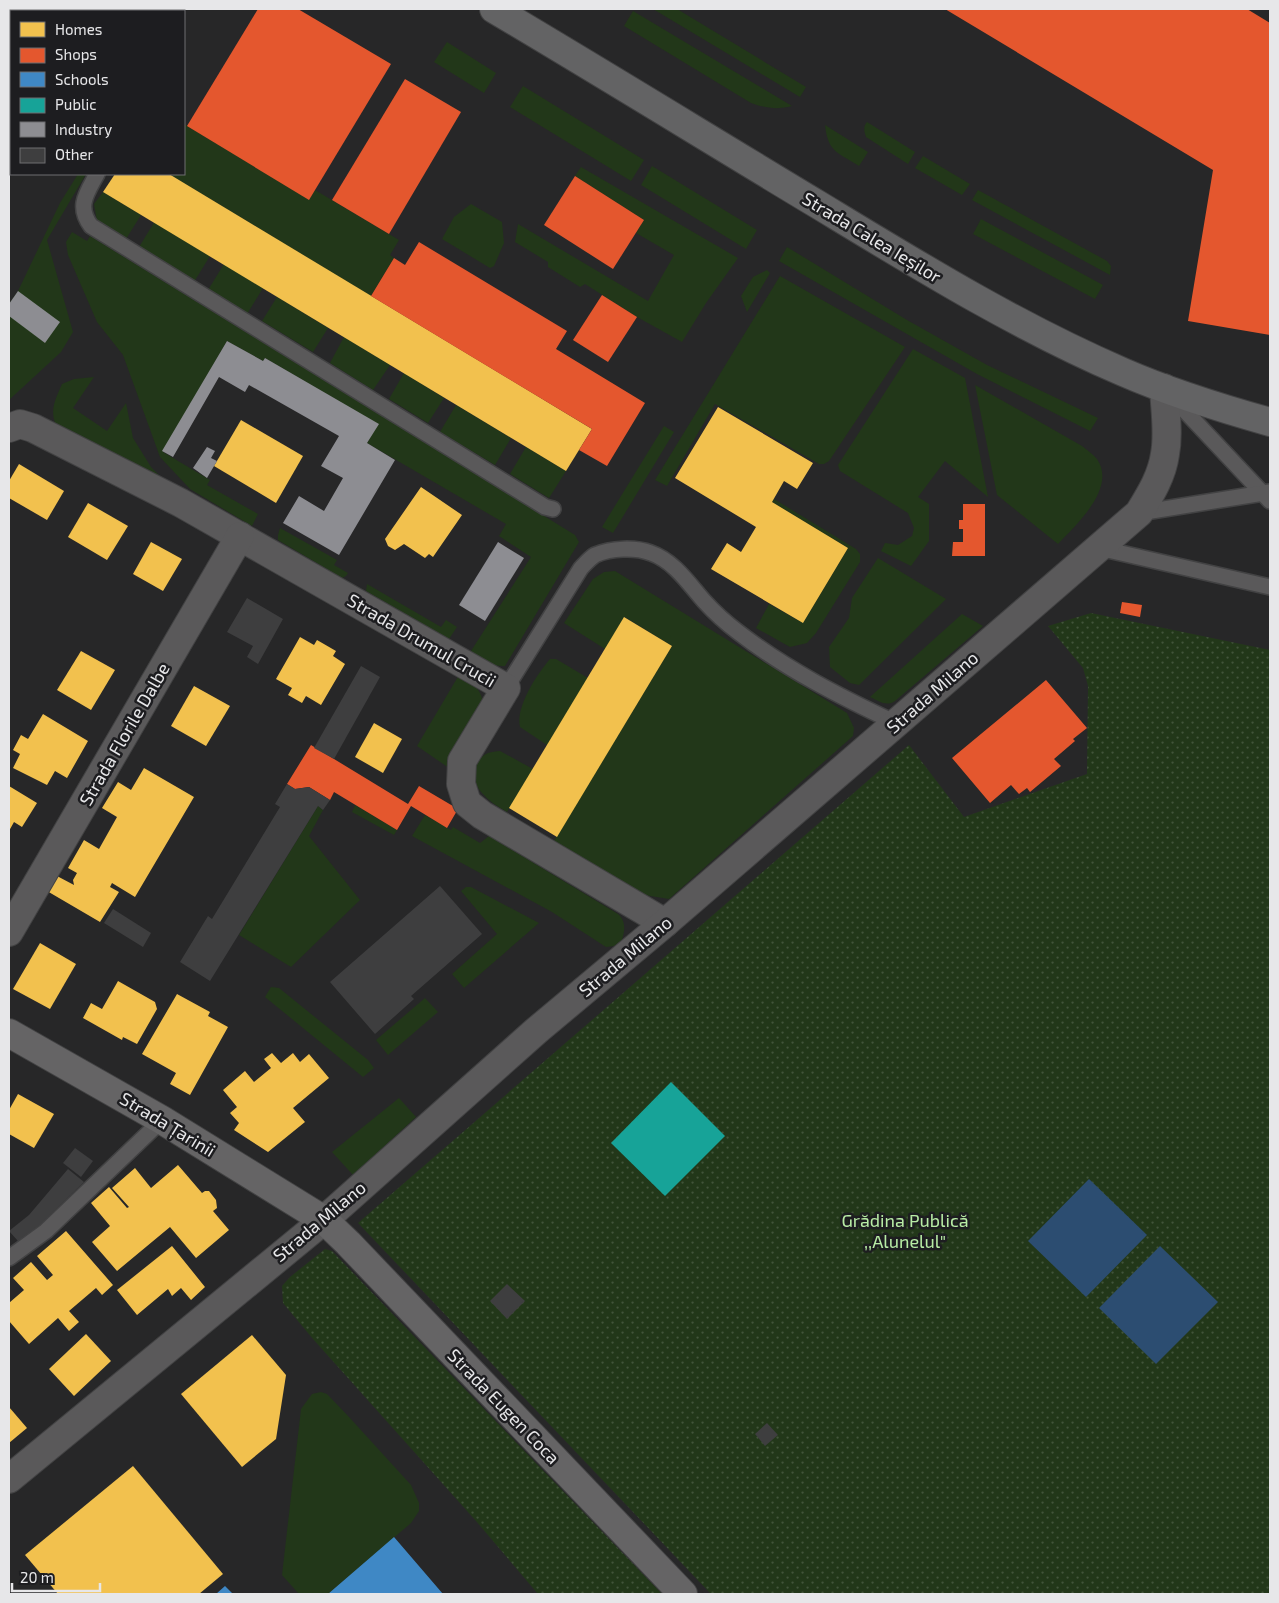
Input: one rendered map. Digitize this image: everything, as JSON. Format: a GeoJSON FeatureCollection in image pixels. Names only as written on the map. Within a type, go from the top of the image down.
{"type":"FeatureCollection","features":[{"type":"Feature","properties":{"kind":"main road","name":"Strada Calea Ieșilor"},"geometry":{"type":"LineString","coordinates":[[494,9],[891,250],[990,306],[1069,347],[1164,388],[1224,409],[1270,422]]}},
{"type":"Feature","properties":{"kind":"street","name":"Strada Milano"},"geometry":{"type":"LineString","coordinates":[[9,1479],[324,1220],[536,1031],[665,923],[1138,514],[1152,491],[1165,454],[1164,388]]}},
{"type":"Feature","properties":{"kind":"street","name":"Strada Drumul Crucii"},"geometry":{"type":"LineString","coordinates":[[14,426],[33,428],[172,498],[506,688],[462,761],[461,784],[467,803],[482,815],[665,923]]}},
{"type":"Feature","properties":{"kind":"street","name":"Strada Florile Dalbe"},"geometry":{"type":"LineString","coordinates":[[9,932],[240,536]]}},
{"type":"Feature","properties":{"kind":"street","name":"Strada Țarinii"},"geometry":{"type":"LineString","coordinates":[[9,1033],[162,1120],[324,1220]]}},
{"type":"Feature","properties":{"kind":"street","name":"Strada Eugen Coca"},"geometry":{"type":"LineString","coordinates":[[324,1220],[355,1250],[683,1594]]}},
{"type":"Feature","properties":{"kind":"lane"},"geometry":{"type":"LineString","coordinates":[[96,175],[83,205],[85,218],[91,226],[545,507],[553,509]]}},
{"type":"Feature","properties":{"kind":"lane"},"geometry":{"type":"LineString","coordinates":[[1164,388],[1268,495]]}},
{"type":"Feature","properties":{"kind":"lane"},"geometry":{"type":"LineString","coordinates":[[1138,514],[1268,495]]}},
{"type":"Feature","properties":{"kind":"lane"},"geometry":{"type":"LineString","coordinates":[[1099,548],[1270,587]]}},
{"type":"Feature","properties":{"kind":"lane"},"geometry":{"type":"LineString","coordinates":[[506,688],[581,568],[594,556],[601,553],[634,550],[652,553],[669,563],[706,603],[736,631],[769,655],[833,693],[896,723]]}},
{"type":"Feature","properties":{"kind":"lane"},"geometry":{"type":"LineString","coordinates":[[9,1258],[46,1231],[162,1120]]}},
{"type":"Feature","properties":{"kind":"green space"},"geometry":{"type":"Polygon","coordinates":[[[653,9],[677,9],[806,87],[800,97],[653,9]]]}},
{"type":"Feature","properties":{"kind":"green space"},"geometry":{"type":"Polygon","coordinates":[[[633,11],[792,106],[771,108],[751,103],[624,26],[633,11]]]}},
{"type":"Feature","properties":{"kind":"green space"},"geometry":{"type":"Polygon","coordinates":[[[447,42],[496,73],[484,93],[434,62],[447,42]]]}},
{"type":"Feature","properties":{"kind":"green space"},"geometry":{"type":"Polygon","coordinates":[[[523,86],[644,160],[631,181],[510,107],[523,86]]]}},
{"type":"Feature","properties":{"kind":"green space"},"geometry":{"type":"Polygon","coordinates":[[[867,122],[915,152],[908,164],[866,137],[864,129],[867,122]]]}},
{"type":"Feature","properties":{"kind":"green space"},"geometry":{"type":"Polygon","coordinates":[[[185,125],[309,199],[315,190],[399,240],[390,255],[394,258],[371,296],[171,175],[185,175],[185,125]]]}},
{"type":"Feature","properties":{"kind":"green space"},"geometry":{"type":"Polygon","coordinates":[[[825,125],[868,152],[859,166],[839,154],[831,146],[826,134],[825,125]]]}},
{"type":"Feature","properties":{"kind":"green space"},"geometry":{"type":"Polygon","coordinates":[[[923,156],[970,184],[962,195],[915,168],[923,156]]]}},
{"type":"Feature","properties":{"kind":"green space"},"geometry":{"type":"Polygon","coordinates":[[[652,166],[757,230],[746,249],[641,185],[652,166]]]}},
{"type":"Feature","properties":{"kind":"green space"},"geometry":{"type":"Polygon","coordinates":[[[581,167],[738,258],[706,303],[682,342],[637,317],[585,284],[580,287],[548,267],[548,262],[515,242],[518,224],[648,301],[674,255],[636,233],[644,220],[575,176],[581,167]]]}},
{"type":"Feature","properties":{"kind":"green space"},"geometry":{"type":"Polygon","coordinates":[[[77,175],[85,175],[47,240],[73,332],[61,352],[9,400],[9,304],[18,291],[60,203],[77,175]]]}},
{"type":"Feature","properties":{"kind":"green space"},"geometry":{"type":"Polygon","coordinates":[[[978,190],[1107,261],[1111,266],[1110,275],[972,200],[978,190]]]}},
{"type":"Feature","properties":{"kind":"green space"},"geometry":{"type":"Polygon","coordinates":[[[103,192],[141,215],[126,239],[97,221],[94,204],[103,192]]]}},
{"type":"Feature","properties":{"kind":"green space"},"geometry":{"type":"Polygon","coordinates":[[[471,204],[502,222],[504,243],[494,266],[490,268],[442,239],[454,217],[471,204]]]}},
{"type":"Feature","properties":{"kind":"green space"},"geometry":{"type":"Polygon","coordinates":[[[981,219],[1103,285],[1095,299],[973,234],[981,219]]]}},
{"type":"Feature","properties":{"kind":"green space"},"geometry":{"type":"Polygon","coordinates":[[[155,221],[210,256],[194,282],[139,247],[155,221]]]}},
{"type":"Feature","properties":{"kind":"green space"},"geometry":{"type":"Polygon","coordinates":[[[72,232],[87,241],[90,236],[575,535],[579,542],[505,666],[487,662],[471,651],[531,557],[499,536],[506,524],[367,443],[378,424],[265,358],[263,361],[227,341],[163,452],[210,480],[207,485],[258,514],[252,526],[190,489],[160,457],[123,355],[97,322],[68,255],[66,242],[72,232]]]}},
{"type":"Feature","properties":{"kind":"green space"},"geometry":{"type":"Polygon","coordinates":[[[787,247],[907,320],[987,365],[1098,418],[1090,431],[977,374],[779,261],[787,247]]]}},
{"type":"Feature","properties":{"kind":"green space"},"geometry":{"type":"Polygon","coordinates":[[[224,264],[263,288],[247,314],[208,290],[224,264]]]}},
{"type":"Feature","properties":{"kind":"green space"},"geometry":{"type":"Polygon","coordinates":[[[767,270],[770,273],[747,312],[741,296],[753,277],[767,270]]]}},
{"type":"Feature","properties":{"kind":"green space"},"geometry":{"type":"Polygon","coordinates":[[[780,276],[905,347],[829,461],[824,464],[819,464],[715,404],[667,486],[655,480],[780,276]]]}},
{"type":"Feature","properties":{"kind":"green space"},"geometry":{"type":"Polygon","coordinates":[[[277,297],[328,328],[313,352],[262,321],[277,297]]]}},
{"type":"Feature","properties":{"kind":"green space"},"geometry":{"type":"Polygon","coordinates":[[[344,337],[390,365],[373,390],[330,363],[344,337]]]}},
{"type":"Feature","properties":{"kind":"green space"},"geometry":{"type":"Polygon","coordinates":[[[913,349],[965,378],[988,497],[945,461],[918,497],[929,504],[929,541],[911,566],[881,551],[885,543],[898,545],[912,536],[914,528],[908,513],[840,471],[838,465],[913,349]]]}},
{"type":"Feature","properties":{"kind":"green space"},"geometry":{"type":"Polygon","coordinates":[[[404,373],[444,398],[428,423],[389,399],[404,373]]]}},
{"type":"Feature","properties":{"kind":"green space"},"geometry":{"type":"Polygon","coordinates":[[[94,377],[73,408],[107,431],[126,403],[133,438],[151,467],[160,476],[55,423],[53,408],[62,384],[74,379],[94,377]]]}},
{"type":"Feature","properties":{"kind":"green space"},"geometry":{"type":"Polygon","coordinates":[[[975,385],[1082,446],[1097,459],[1102,470],[1102,482],[1098,494],[1084,516],[1058,544],[997,495],[975,385]]]}},
{"type":"Feature","properties":{"kind":"green space"},"geometry":{"type":"Polygon","coordinates":[[[456,405],[511,438],[495,465],[440,432],[456,405]]]}},
{"type":"Feature","properties":{"kind":"green space"},"geometry":{"type":"Polygon","coordinates":[[[664,426],[674,432],[613,533],[602,527],[664,426]]]}},
{"type":"Feature","properties":{"kind":"green space"},"geometry":{"type":"Polygon","coordinates":[[[526,447],[566,471],[549,498],[510,474],[526,447]]]}},
{"type":"Feature","properties":{"kind":"green space"},"geometry":{"type":"Polygon","coordinates":[[[774,499],[856,549],[860,554],[860,562],[816,633],[807,643],[790,647],[756,628],[769,604],[803,623],[848,548],[772,502],[774,499]]]}},
{"type":"Feature","properties":{"kind":"green space"},"geometry":{"type":"Polygon","coordinates":[[[280,528],[337,560],[334,565],[348,573],[346,576],[342,578],[278,540],[280,528]]]}},
{"type":"Feature","properties":{"kind":"green space"},"geometry":{"type":"Polygon","coordinates":[[[878,558],[946,599],[859,685],[850,683],[830,667],[829,647],[849,618],[852,598],[878,558]]]}},
{"type":"Feature","properties":{"kind":"green space"},"geometry":{"type":"Polygon","coordinates":[[[615,571],[847,713],[854,728],[853,736],[669,899],[644,895],[554,841],[672,646],[625,617],[605,649],[564,623],[593,579],[604,572],[615,571]]]}},
{"type":"Feature","properties":{"kind":"green space"},"geometry":{"type":"Polygon","coordinates":[[[367,584],[441,627],[446,620],[457,627],[449,639],[366,591],[367,584]]]}},
{"type":"Feature","properties":{"kind":"green space","name":"Grădina Publică ,,Alunelul\""},"geometry":{"type":"Polygon","coordinates":[[[1091,613],[1270,650],[1270,1594],[711,1594],[358,1223],[909,745],[964,817],[1087,774],[1088,686],[1083,668],[1048,626],[1091,613]]]}},
{"type":"Feature","properties":{"kind":"green space"},"geometry":{"type":"Polygon","coordinates":[[[962,614],[983,626],[892,703],[879,702],[870,697],[962,614]]]}},
{"type":"Feature","properties":{"kind":"green space"},"geometry":{"type":"Polygon","coordinates":[[[550,659],[556,659],[588,678],[547,745],[520,727],[519,719],[528,691],[550,659]]]}},
{"type":"Feature","properties":{"kind":"green space"},"geometry":{"type":"Polygon","coordinates":[[[459,675],[478,689],[483,702],[449,768],[417,746],[459,675]]]}},
{"type":"Feature","properties":{"kind":"green space"},"geometry":{"type":"Polygon","coordinates":[[[500,751],[533,769],[507,812],[482,793],[478,788],[475,777],[476,766],[483,756],[500,751]]]}},
{"type":"Feature","properties":{"kind":"green space"},"geometry":{"type":"Polygon","coordinates":[[[355,805],[397,830],[394,835],[352,812],[355,805]]]}},
{"type":"Feature","properties":{"kind":"green space"},"geometry":{"type":"Polygon","coordinates":[[[318,806],[323,810],[309,836],[360,900],[291,967],[239,935],[318,806]]]}},
{"type":"Feature","properties":{"kind":"green space"},"geometry":{"type":"Polygon","coordinates":[[[425,815],[451,830],[453,827],[480,843],[489,836],[618,914],[624,926],[622,940],[614,946],[606,947],[552,912],[412,836],[425,815]]]}},
{"type":"Feature","properties":{"kind":"green space"},"geometry":{"type":"Polygon","coordinates":[[[466,887],[471,887],[539,923],[464,988],[452,974],[497,934],[461,891],[466,887]]]}},
{"type":"Feature","properties":{"kind":"green space"},"geometry":{"type":"Polygon","coordinates":[[[271,987],[279,988],[368,1060],[374,1068],[363,1077],[265,997],[271,987]]]}},
{"type":"Feature","properties":{"kind":"green space"},"geometry":{"type":"Polygon","coordinates":[[[425,998],[438,1012],[388,1055],[376,1040],[425,998]]]}},
{"type":"Feature","properties":{"kind":"green space"},"geometry":{"type":"Polygon","coordinates":[[[399,1098],[416,1117],[353,1175],[332,1152],[399,1098]]]}},
{"type":"Feature","properties":{"kind":"green space"},"geometry":{"type":"Polygon","coordinates":[[[325,1249],[332,1251],[662,1594],[538,1594],[283,1303],[282,1286],[290,1277],[325,1249]]]}},
{"type":"Feature","properties":{"kind":"green space"},"geometry":{"type":"Polygon","coordinates":[[[321,1392],[327,1394],[411,1485],[419,1503],[419,1511],[411,1523],[328,1594],[299,1594],[282,1575],[301,1409],[312,1394],[321,1392]]]}},
{"type":"Feature","properties":{"kind":"water"},"geometry":{"type":"Polygon","coordinates":[[[1089,1179],[1147,1235],[1086,1297],[1028,1241],[1089,1179]]]}},
{"type":"Feature","properties":{"kind":"water"},"geometry":{"type":"Polygon","coordinates":[[[1160,1246],[1218,1302],[1156,1364],[1099,1308],[1160,1246]]]}},
{"type":"Feature","properties":{"kind":"building: Homes"},"geometry":{"type":"Polygon","coordinates":[[[9,9],[41,10],[10,10],[9,53],[9,9]]]}},
{"type":"Feature","properties":{"kind":"building: Homes"},"geometry":{"type":"Polygon","coordinates":[[[114,175],[171,175],[592,429],[566,471],[103,192],[114,175]]]}},
{"type":"Feature","properties":{"kind":"building: Homes"},"geometry":{"type":"Polygon","coordinates":[[[718,407],[813,463],[797,489],[784,481],[772,502],[848,548],[803,623],[711,569],[727,543],[741,552],[756,527],[675,478],[718,407]]]}},
{"type":"Feature","properties":{"kind":"building: Homes"},"geometry":{"type":"Polygon","coordinates":[[[241,420],[303,456],[276,503],[214,466],[241,420]]]}},
{"type":"Feature","properties":{"kind":"building: Homes"},"geometry":{"type":"Polygon","coordinates":[[[19,464],[64,491],[47,520],[9,498],[9,481],[19,464]]]}},
{"type":"Feature","properties":{"kind":"building: Homes"},"geometry":{"type":"Polygon","coordinates":[[[421,487],[462,515],[433,557],[429,554],[425,558],[404,544],[395,550],[388,546],[385,539],[421,487]]]}},
{"type":"Feature","properties":{"kind":"building: Homes"},"geometry":{"type":"Polygon","coordinates":[[[88,503],[128,526],[107,560],[68,537],[88,503]]]}},
{"type":"Feature","properties":{"kind":"building: Homes"},"geometry":{"type":"Polygon","coordinates":[[[151,542],[182,559],[163,591],[133,574],[151,542]]]}},
{"type":"Feature","properties":{"kind":"building: Homes"},"geometry":{"type":"Polygon","coordinates":[[[624,617],[672,646],[557,837],[509,808],[624,617]]]}},
{"type":"Feature","properties":{"kind":"building: Homes"},"geometry":{"type":"Polygon","coordinates":[[[300,637],[314,645],[317,640],[336,651],[333,656],[345,664],[321,705],[306,696],[302,703],[288,695],[292,688],[276,679],[300,637]]]}},
{"type":"Feature","properties":{"kind":"building: Homes"},"geometry":{"type":"Polygon","coordinates":[[[81,651],[115,670],[91,710],[57,690],[81,651]]]}},
{"type":"Feature","properties":{"kind":"building: Homes"},"geometry":{"type":"Polygon","coordinates":[[[194,686],[230,706],[206,746],[171,726],[194,686]]]}},
{"type":"Feature","properties":{"kind":"building: Homes"},"geometry":{"type":"Polygon","coordinates":[[[43,714],[88,741],[67,778],[55,771],[47,785],[13,768],[20,754],[13,750],[21,735],[28,739],[43,714]]]}},
{"type":"Feature","properties":{"kind":"building: Homes"},"geometry":{"type":"Polygon","coordinates":[[[374,723],[402,739],[383,773],[355,757],[374,723]]]}},
{"type":"Feature","properties":{"kind":"building: Homes"},"geometry":{"type":"Polygon","coordinates":[[[144,768],[194,797],[135,897],[112,883],[110,887],[119,892],[100,922],[47,891],[57,876],[74,885],[73,880],[77,873],[68,868],[84,840],[99,849],[117,817],[102,808],[118,782],[131,790],[144,768]]]}},
{"type":"Feature","properties":{"kind":"building: Homes"},"geometry":{"type":"Polygon","coordinates":[[[9,786],[37,803],[22,827],[14,822],[9,831],[9,786]]]}},
{"type":"Feature","properties":{"kind":"building: Homes"},"geometry":{"type":"Polygon","coordinates":[[[40,943],[76,964],[50,1009],[13,989],[40,943]]]}},
{"type":"Feature","properties":{"kind":"building: Homes"},"geometry":{"type":"Polygon","coordinates":[[[118,981],[155,1002],[157,1009],[137,1044],[123,1037],[122,1040],[83,1018],[91,1003],[102,1009],[118,981]]]}},
{"type":"Feature","properties":{"kind":"building: Homes"},"geometry":{"type":"Polygon","coordinates":[[[177,994],[210,1012],[208,1016],[228,1027],[190,1095],[170,1084],[176,1073],[142,1054],[177,994]]]}},
{"type":"Feature","properties":{"kind":"building: Homes"},"geometry":{"type":"Polygon","coordinates":[[[272,1053],[281,1063],[293,1053],[300,1062],[309,1054],[329,1078],[293,1108],[305,1122],[268,1152],[234,1130],[239,1123],[230,1113],[237,1107],[223,1090],[245,1071],[254,1082],[271,1068],[264,1059],[272,1053]]]}},
{"type":"Feature","properties":{"kind":"building: Homes"},"geometry":{"type":"Polygon","coordinates":[[[18,1094],[54,1114],[34,1148],[9,1134],[9,1110],[18,1094]]]}},
{"type":"Feature","properties":{"kind":"building: Homes"},"geometry":{"type":"Polygon","coordinates":[[[178,1165],[202,1193],[209,1191],[216,1200],[217,1208],[213,1211],[229,1230],[196,1258],[170,1227],[117,1271],[92,1242],[110,1226],[91,1203],[109,1187],[127,1208],[129,1207],[112,1188],[135,1168],[151,1188],[178,1165]]]}},
{"type":"Feature","properties":{"kind":"building: Homes"},"geometry":{"type":"Polygon","coordinates":[[[66,1231],[113,1285],[102,1295],[96,1288],[69,1311],[79,1322],[69,1331],[58,1318],[29,1344],[9,1321],[9,1303],[24,1290],[13,1278],[31,1262],[47,1280],[53,1275],[37,1256],[66,1231]]]}},
{"type":"Feature","properties":{"kind":"building: Homes"},"geometry":{"type":"Polygon","coordinates":[[[172,1246],[205,1287],[191,1300],[181,1288],[172,1296],[168,1289],[137,1315],[117,1290],[172,1246]]]}},
{"type":"Feature","properties":{"kind":"building: Homes"},"geometry":{"type":"Polygon","coordinates":[[[86,1334],[111,1361],[74,1396],[49,1369],[86,1334]]]}},
{"type":"Feature","properties":{"kind":"building: Homes"},"geometry":{"type":"Polygon","coordinates":[[[252,1335],[286,1375],[276,1439],[242,1467],[181,1394],[252,1335]]]}},
{"type":"Feature","properties":{"kind":"building: Homes"},"geometry":{"type":"Polygon","coordinates":[[[9,1407],[27,1428],[9,1443],[9,1407]]]}},
{"type":"Feature","properties":{"kind":"building: Homes"},"geometry":{"type":"Polygon","coordinates":[[[133,1466],[223,1574],[199,1594],[58,1594],[25,1555],[133,1466]]]}},
{"type":"Feature","properties":{"kind":"building: Shops"},"geometry":{"type":"Polygon","coordinates":[[[118,9],[120,10],[63,10],[118,9]]]}},
{"type":"Feature","properties":{"kind":"building: Shops"},"geometry":{"type":"Polygon","coordinates":[[[258,9],[298,9],[391,64],[309,200],[187,126],[258,9]]]}},
{"type":"Feature","properties":{"kind":"building: Shops"},"geometry":{"type":"Polygon","coordinates":[[[945,9],[1247,9],[1270,23],[1270,335],[1188,321],[1213,170],[945,9]]]}},
{"type":"Feature","properties":{"kind":"building: Shops"},"geometry":{"type":"Polygon","coordinates":[[[405,79],[461,112],[389,234],[332,200],[405,79]]]}},
{"type":"Feature","properties":{"kind":"building: Shops"},"geometry":{"type":"Polygon","coordinates":[[[575,176],[644,220],[613,269],[544,225],[575,176]]]}},
{"type":"Feature","properties":{"kind":"building: Shops"},"geometry":{"type":"Polygon","coordinates":[[[419,242],[567,331],[556,349],[645,403],[607,466],[579,450],[592,429],[371,296],[394,258],[405,265],[419,242]]]}},
{"type":"Feature","properties":{"kind":"building: Shops"},"geometry":{"type":"Polygon","coordinates":[[[602,295],[637,317],[608,362],[573,340],[602,295]]]}},
{"type":"Feature","properties":{"kind":"building: Shops"},"geometry":{"type":"Polygon","coordinates":[[[963,504],[985,504],[985,556],[952,556],[953,542],[963,542],[963,529],[959,529],[959,520],[963,520],[963,504]]]}},
{"type":"Feature","properties":{"kind":"building: Shops"},"geometry":{"type":"Polygon","coordinates":[[[1122,602],[1142,605],[1140,617],[1120,613],[1122,602]]]}},
{"type":"Feature","properties":{"kind":"building: Shops"},"geometry":{"type":"Polygon","coordinates":[[[1046,680],[1087,728],[1073,739],[1075,741],[1054,759],[1061,766],[1030,792],[1027,788],[1019,794],[1011,785],[990,803],[952,758],[1046,680]]]}},
{"type":"Feature","properties":{"kind":"building: Shops"},"geometry":{"type":"Polygon","coordinates":[[[311,745],[408,804],[419,786],[458,809],[447,828],[411,806],[397,830],[334,792],[330,800],[309,787],[295,789],[287,784],[311,745]]]}},
{"type":"Feature","properties":{"kind":"building: Schools"},"geometry":{"type":"Polygon","coordinates":[[[394,1537],[443,1594],[328,1594],[379,1550],[394,1537]]]}},
{"type":"Feature","properties":{"kind":"building: Schools"},"geometry":{"type":"Polygon","coordinates":[[[225,1586],[233,1594],[216,1594],[225,1586]]]}},
{"type":"Feature","properties":{"kind":"building: Public"},"geometry":{"type":"Polygon","coordinates":[[[671,1082],[725,1136],[665,1196],[611,1143],[671,1082]]]}},
{"type":"Feature","properties":{"kind":"building: Industry"},"geometry":{"type":"Polygon","coordinates":[[[18,291],[60,322],[45,343],[9,316],[9,304],[18,291]]]}},
{"type":"Feature","properties":{"kind":"building: Industry"},"geometry":{"type":"Polygon","coordinates":[[[227,341],[263,361],[265,358],[379,424],[367,443],[395,460],[339,555],[283,523],[299,496],[324,511],[343,478],[321,466],[339,436],[249,385],[245,392],[219,377],[173,457],[162,451],[227,341]]]}},
{"type":"Feature","properties":{"kind":"building: Industry"},"geometry":{"type":"Polygon","coordinates":[[[207,447],[215,451],[211,458],[217,461],[207,478],[193,468],[207,447]]]}},
{"type":"Feature","properties":{"kind":"building: Industry"},"geometry":{"type":"Polygon","coordinates":[[[498,542],[524,558],[485,621],[459,605],[498,542]]]}},
{"type":"Feature","properties":{"kind":"building: Other"},"geometry":{"type":"Polygon","coordinates":[[[247,598],[283,619],[258,664],[247,657],[253,646],[227,632],[247,598]]]}},
{"type":"Feature","properties":{"kind":"building: Other"},"geometry":{"type":"Polygon","coordinates":[[[361,666],[380,677],[334,759],[314,748],[361,666]]]}},
{"type":"Feature","properties":{"kind":"building: Other"},"geometry":{"type":"Polygon","coordinates":[[[287,784],[295,789],[309,787],[330,800],[323,810],[318,806],[210,981],[180,962],[208,916],[212,919],[280,807],[275,804],[287,784]]]}},
{"type":"Feature","properties":{"kind":"building: Other"},"geometry":{"type":"Polygon","coordinates":[[[440,886],[482,934],[411,996],[414,999],[375,1034],[330,982],[440,886]]]}},
{"type":"Feature","properties":{"kind":"building: Other"},"geometry":{"type":"Polygon","coordinates":[[[113,909],[151,933],[143,947],[104,923],[113,909]]]}},
{"type":"Feature","properties":{"kind":"building: Other"},"geometry":{"type":"Polygon","coordinates":[[[75,1148],[93,1161],[81,1177],[63,1163],[75,1148]]]}},
{"type":"Feature","properties":{"kind":"building: Other"},"geometry":{"type":"Polygon","coordinates":[[[68,1169],[84,1182],[41,1224],[18,1241],[9,1231],[29,1215],[68,1169]]]}},
{"type":"Feature","properties":{"kind":"building: Other"},"geometry":{"type":"Polygon","coordinates":[[[507,1284],[525,1301],[507,1319],[490,1301],[507,1284]]]}},
{"type":"Feature","properties":{"kind":"building: Other"},"geometry":{"type":"Polygon","coordinates":[[[767,1423],[778,1435],[765,1446],[755,1434],[767,1423]]]}}]}
